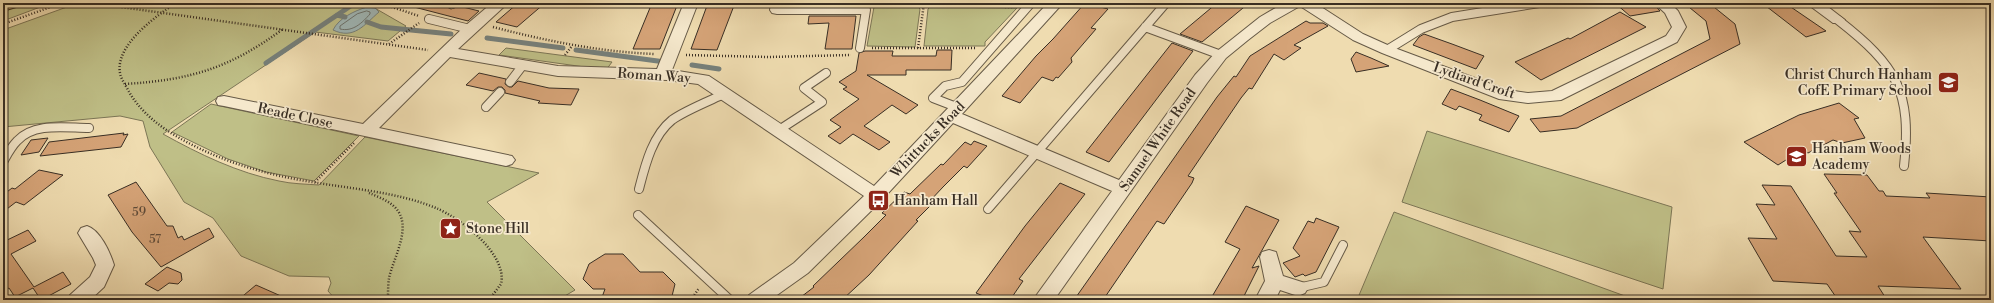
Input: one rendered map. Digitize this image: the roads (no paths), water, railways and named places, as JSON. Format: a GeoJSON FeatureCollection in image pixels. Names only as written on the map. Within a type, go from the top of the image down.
{"type":"FeatureCollection","features":[{"type":"Feature","properties":{"kind":"highway"},"geometry":{"type":"LineString","coordinates":[[3,5],[9,3]]}},
{"type":"Feature","properties":{"kind":"street"},"geometry":{"type":"LineString","coordinates":[[366,131],[474,26],[501,3]]}},
{"type":"Feature","properties":{"kind":"street"},"geometry":{"type":"LineString","coordinates":[[663,74],[691,3]]}},
{"type":"Feature","properties":{"kind":"street"},"geometry":{"type":"LineString","coordinates":[[778,3],[777,10],[804,6],[838,10]]}},
{"type":"Feature","properties":{"kind":"street","name":"Whittucks Road"},"geometry":{"type":"LineString","coordinates":[[756,300],[801,268],[876,195],[1056,3]]}},
{"type":"Feature","properties":{"kind":"street","name":"Samuel White Road"},"geometry":{"type":"LineString","coordinates":[[1043,300],[1202,79],[1221,55],[1266,20],[1295,3]]}},
{"type":"Feature","properties":{"kind":"street","name":"Lydiard Croft"},"geometry":{"type":"LineString","coordinates":[[1305,3],[1358,37],[1387,50],[1505,95],[1528,98],[1555,96],[1672,39],[1679,27],[1671,11],[1661,3]]}},
{"type":"Feature","properties":{"kind":"street"},"geometry":{"type":"LineString","coordinates":[[1813,3],[1838,20]]}},
{"type":"Feature","properties":{"kind":"street","name":"Roman Way"},"geometry":{"type":"LineString","coordinates":[[447,52],[558,71],[681,75],[703,80],[876,195]]}},
{"type":"Feature","properties":{"kind":"street","name":"Reade Close"},"geometry":{"type":"LineString","coordinates":[[224,101],[506,160]]}},
{"type":"Feature","properties":{"kind":"street"},"geometry":{"type":"LineString","coordinates":[[955,112],[1039,152],[1124,189]]}},
{"type":"Feature","properties":{"kind":"street"},"geometry":{"type":"LineString","coordinates":[[78,300],[98,282],[105,266],[102,256],[88,233]]}},
{"type":"Feature","properties":{"kind":"street"},"geometry":{"type":"LineString","coordinates":[[1265,300],[1275,281],[1269,257]]}},
{"type":"Feature","properties":{"kind":"street"},"geometry":{"type":"LineString","coordinates":[[1275,281],[1298,288]]}},
{"type":"Feature","properties":{"kind":"lane"},"geometry":{"type":"LineString","coordinates":[[988,209],[1039,152],[1166,3]]}},
{"type":"Feature","properties":{"kind":"lane"},"geometry":{"type":"LineString","coordinates":[[1387,50],[1420,29],[1452,17],[1540,3]]}},
{"type":"Feature","properties":{"kind":"lane"},"geometry":{"type":"LineString","coordinates":[[955,112],[933,98],[945,86],[962,82],[1029,5]]}},
{"type":"Feature","properties":{"kind":"lane"},"geometry":{"type":"LineString","coordinates":[[838,10],[866,10],[860,48]]}},
{"type":"Feature","properties":{"kind":"lane"},"geometry":{"type":"LineString","coordinates":[[440,14],[431,20],[474,26]]}},
{"type":"Feature","properties":{"kind":"lane"},"geometry":{"type":"LineString","coordinates":[[1838,20],[1874,52],[1896,81],[1906,113],[1904,166]]}},
{"type":"Feature","properties":{"kind":"lane"},"geometry":{"type":"LineString","coordinates":[[1145,27],[1221,55]]}},
{"type":"Feature","properties":{"kind":"lane"},"geometry":{"type":"LineString","coordinates":[[510,82],[523,65]]}},
{"type":"Feature","properties":{"kind":"lane"},"geometry":{"type":"LineString","coordinates":[[779,130],[822,102],[804,88],[826,73]]}},
{"type":"Feature","properties":{"kind":"lane"},"geometry":{"type":"LineString","coordinates":[[486,107],[500,92]]}},
{"type":"Feature","properties":{"kind":"lane"},"geometry":{"type":"LineString","coordinates":[[639,189],[649,152],[667,124],[672,120],[724,94]]}},
{"type":"Feature","properties":{"kind":"lane"},"geometry":{"type":"LineString","coordinates":[[3,162],[16,142],[22,136],[34,131],[59,127],[89,128]]}},
{"type":"Feature","properties":{"kind":"lane"},"geometry":{"type":"LineString","coordinates":[[638,215],[730,300]]}},
{"type":"Feature","properties":{"kind":"lane"},"geometry":{"type":"LineString","coordinates":[[1298,288],[1324,282],[1343,245]]}},
{"type":"Feature","properties":{"kind":"water"},"geometry":{"type":"Polygon","coordinates":[[[367,7],[375,8],[379,12],[358,30],[340,33],[333,30],[339,22],[347,16],[367,7]]]}},
{"type":"Feature","properties":{"kind":"waterway"},"geometry":{"type":"LineString","coordinates":[[337,15],[355,3]]}},
{"type":"Feature","properties":{"kind":"waterway"},"geometry":{"type":"LineString","coordinates":[[266,63],[337,15]]}},
{"type":"Feature","properties":{"kind":"waterway"},"geometry":{"type":"LineString","coordinates":[[337,15],[345,17]]}},
{"type":"Feature","properties":{"kind":"waterway"},"geometry":{"type":"LineString","coordinates":[[367,22],[381,27],[451,34]]}},
{"type":"Feature","properties":{"kind":"waterway"},"geometry":{"type":"LineString","coordinates":[[487,38],[563,48]]}},
{"type":"Feature","properties":{"kind":"waterway"},"geometry":{"type":"LineString","coordinates":[[576,50],[665,62]]}},
{"type":"Feature","properties":{"kind":"waterway"},"geometry":{"type":"LineString","coordinates":[[692,65],[719,69]]}},
{"type":"Feature","properties":{"kind":"place","name":"Christ Church Hanham CofE Primary School"},"geometry":{"type":"Point","coordinates":[1948,83]}},
{"type":"Feature","properties":{"kind":"place","name":"Hanham Woods Academy"},"geometry":{"type":"Point","coordinates":[1796,157]}},
{"type":"Feature","properties":{"kind":"place","name":"Hanham Hall"},"geometry":{"type":"Point","coordinates":[879,201]}},
{"type":"Feature","properties":{"kind":"place","name":"Stone Hill"},"geometry":{"type":"Point","coordinates":[451,229]}}]}
